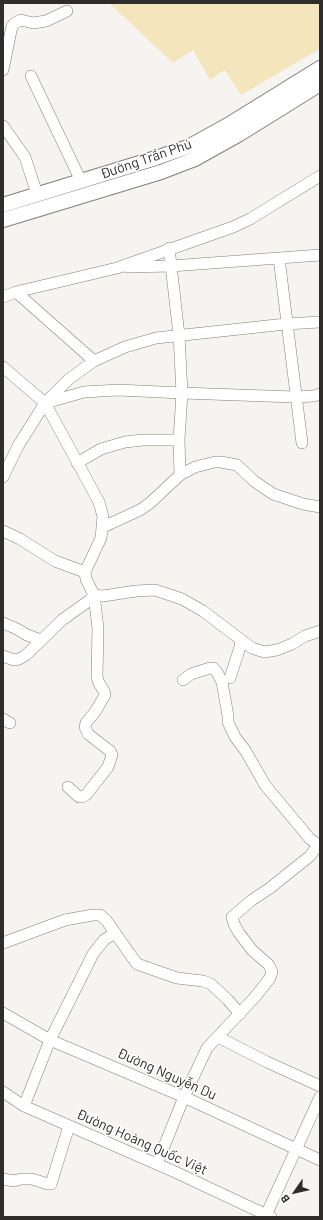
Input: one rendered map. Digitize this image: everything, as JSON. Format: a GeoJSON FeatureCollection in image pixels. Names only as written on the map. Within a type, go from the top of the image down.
{"type":"FeatureCollection","features":[{"type":"Feature","properties":{"kind":"main road","name":"Đường Trần Phú"},"geometry":{"type":"LineString","coordinates":[[3,205],[156,158],[190,146],[228,125],[320,68]]}},
{"type":"Feature","properties":{"kind":"main road","name":"Đường Trần Phú"},"geometry":{"type":"LineString","coordinates":[[3,220],[161,172],[195,159],[238,136],[320,84]]}},
{"type":"Feature","properties":{"kind":"street"},"geometry":{"type":"LineString","coordinates":[[4,63],[12,26],[14,23],[21,20],[33,23],[46,21],[67,11]]}},
{"type":"Feature","properties":{"kind":"street"},"geometry":{"type":"LineString","coordinates":[[31,76],[81,181]]}},
{"type":"Feature","properties":{"kind":"street"},"geometry":{"type":"LineString","coordinates":[[3,126],[25,157],[38,194]]}},
{"type":"Feature","properties":{"kind":"street"},"geometry":{"type":"LineString","coordinates":[[3,297],[16,292],[117,268],[169,248],[242,223],[320,176]]}},
{"type":"Feature","properties":{"kind":"street"},"geometry":{"type":"LineString","coordinates":[[169,248],[180,335],[182,393],[179,440],[180,475]]}},
{"type":"Feature","properties":{"kind":"street"},"geometry":{"type":"LineString","coordinates":[[117,268],[171,266],[320,255]]}},
{"type":"Feature","properties":{"kind":"street"},"geometry":{"type":"LineString","coordinates":[[279,258],[295,397],[302,443]]}},
{"type":"Feature","properties":{"kind":"street"},"geometry":{"type":"LineString","coordinates":[[16,292],[94,361]]}},
{"type":"Feature","properties":{"kind":"street"},"geometry":{"type":"LineString","coordinates":[[3,477],[18,446],[45,403],[69,380],[94,361],[140,342],[180,335],[320,322]]}},
{"type":"Feature","properties":{"kind":"street"},"geometry":{"type":"LineString","coordinates":[[3,367],[45,403],[99,502],[103,517],[101,538],[85,572],[86,578],[94,595],[98,628],[97,677],[105,695],[95,712],[86,723],[85,727],[88,734],[110,751],[112,755],[108,767],[86,795],[79,797],[68,787]]}},
{"type":"Feature","properties":{"kind":"street"},"geometry":{"type":"LineString","coordinates":[[45,403],[84,392],[118,390],[295,397],[314,396],[320,394]]}},
{"type":"Feature","properties":{"kind":"street"},"geometry":{"type":"LineString","coordinates":[[77,463],[101,449],[125,442],[143,440],[179,440]]}},
{"type":"Feature","properties":{"kind":"street"},"geometry":{"type":"LineString","coordinates":[[103,527],[150,504],[180,475],[195,467],[215,462],[237,465],[254,481],[273,494],[303,504],[320,507]]}},
{"type":"Feature","properties":{"kind":"street"},"geometry":{"type":"LineString","coordinates":[[3,531],[20,539],[55,561],[85,572]]}},
{"type":"Feature","properties":{"kind":"street"},"geometry":{"type":"LineString","coordinates":[[94,595],[104,596],[136,591],[155,590],[182,599],[203,611],[252,648],[264,652],[277,650],[292,644],[305,636],[320,631]]}},
{"type":"Feature","properties":{"kind":"street"},"geometry":{"type":"LineString","coordinates":[[3,656],[14,660],[26,656],[62,620],[86,604],[94,595]]}},
{"type":"Feature","properties":{"kind":"street"},"geometry":{"type":"LineString","coordinates":[[3,623],[41,640]]}},
{"type":"Feature","properties":{"kind":"street"},"geometry":{"type":"LineString","coordinates":[[230,678],[241,640]]}},
{"type":"Feature","properties":{"kind":"street"},"geometry":{"type":"LineString","coordinates":[[157,1164],[184,1097],[207,1048],[240,1014],[270,978],[272,972],[269,965],[252,950],[239,933],[232,917],[310,856],[319,845],[310,839],[265,785],[245,750],[235,737],[228,722],[224,686],[217,672],[213,668],[210,668],[191,674],[183,680]]}},
{"type":"Feature","properties":{"kind":"street"},"geometry":{"type":"LineString","coordinates":[[3,943],[65,920],[100,915],[137,964],[177,978],[203,981],[211,984],[240,1014]]}},
{"type":"Feature","properties":{"kind":"street"},"geometry":{"type":"LineString","coordinates":[[24,1106],[50,1040],[93,954],[104,940],[115,934]]}},
{"type":"Feature","properties":{"kind":"street","name":"Đường Nguyễn Du"},"geometry":{"type":"LineString","coordinates":[[3,1013],[50,1040],[184,1097],[320,1160]]}},
{"type":"Feature","properties":{"kind":"street"},"geometry":{"type":"LineString","coordinates":[[218,1037],[267,1062],[320,1086]]}},
{"type":"Feature","properties":{"kind":"street","name":"Đường Hoàng Quốc Việt"},"geometry":{"type":"LineString","coordinates":[[3,1092],[24,1106],[157,1164],[269,1216]]}},
{"type":"Feature","properties":{"kind":"street"},"geometry":{"type":"LineString","coordinates":[[269,1216],[296,1149],[320,1098]]}},
{"type":"Feature","properties":{"kind":"street"},"geometry":{"type":"LineString","coordinates":[[3,1179],[14,1181],[21,1179],[32,1179],[51,1184],[68,1126]]}},
{"type":"Feature","properties":{"kind":"shaded area"},"geometry":{"type":"Polygon","coordinates":[[[109,3],[320,3],[320,49],[241,95],[225,70],[210,80],[193,50],[173,63],[109,3]]]}}]}
